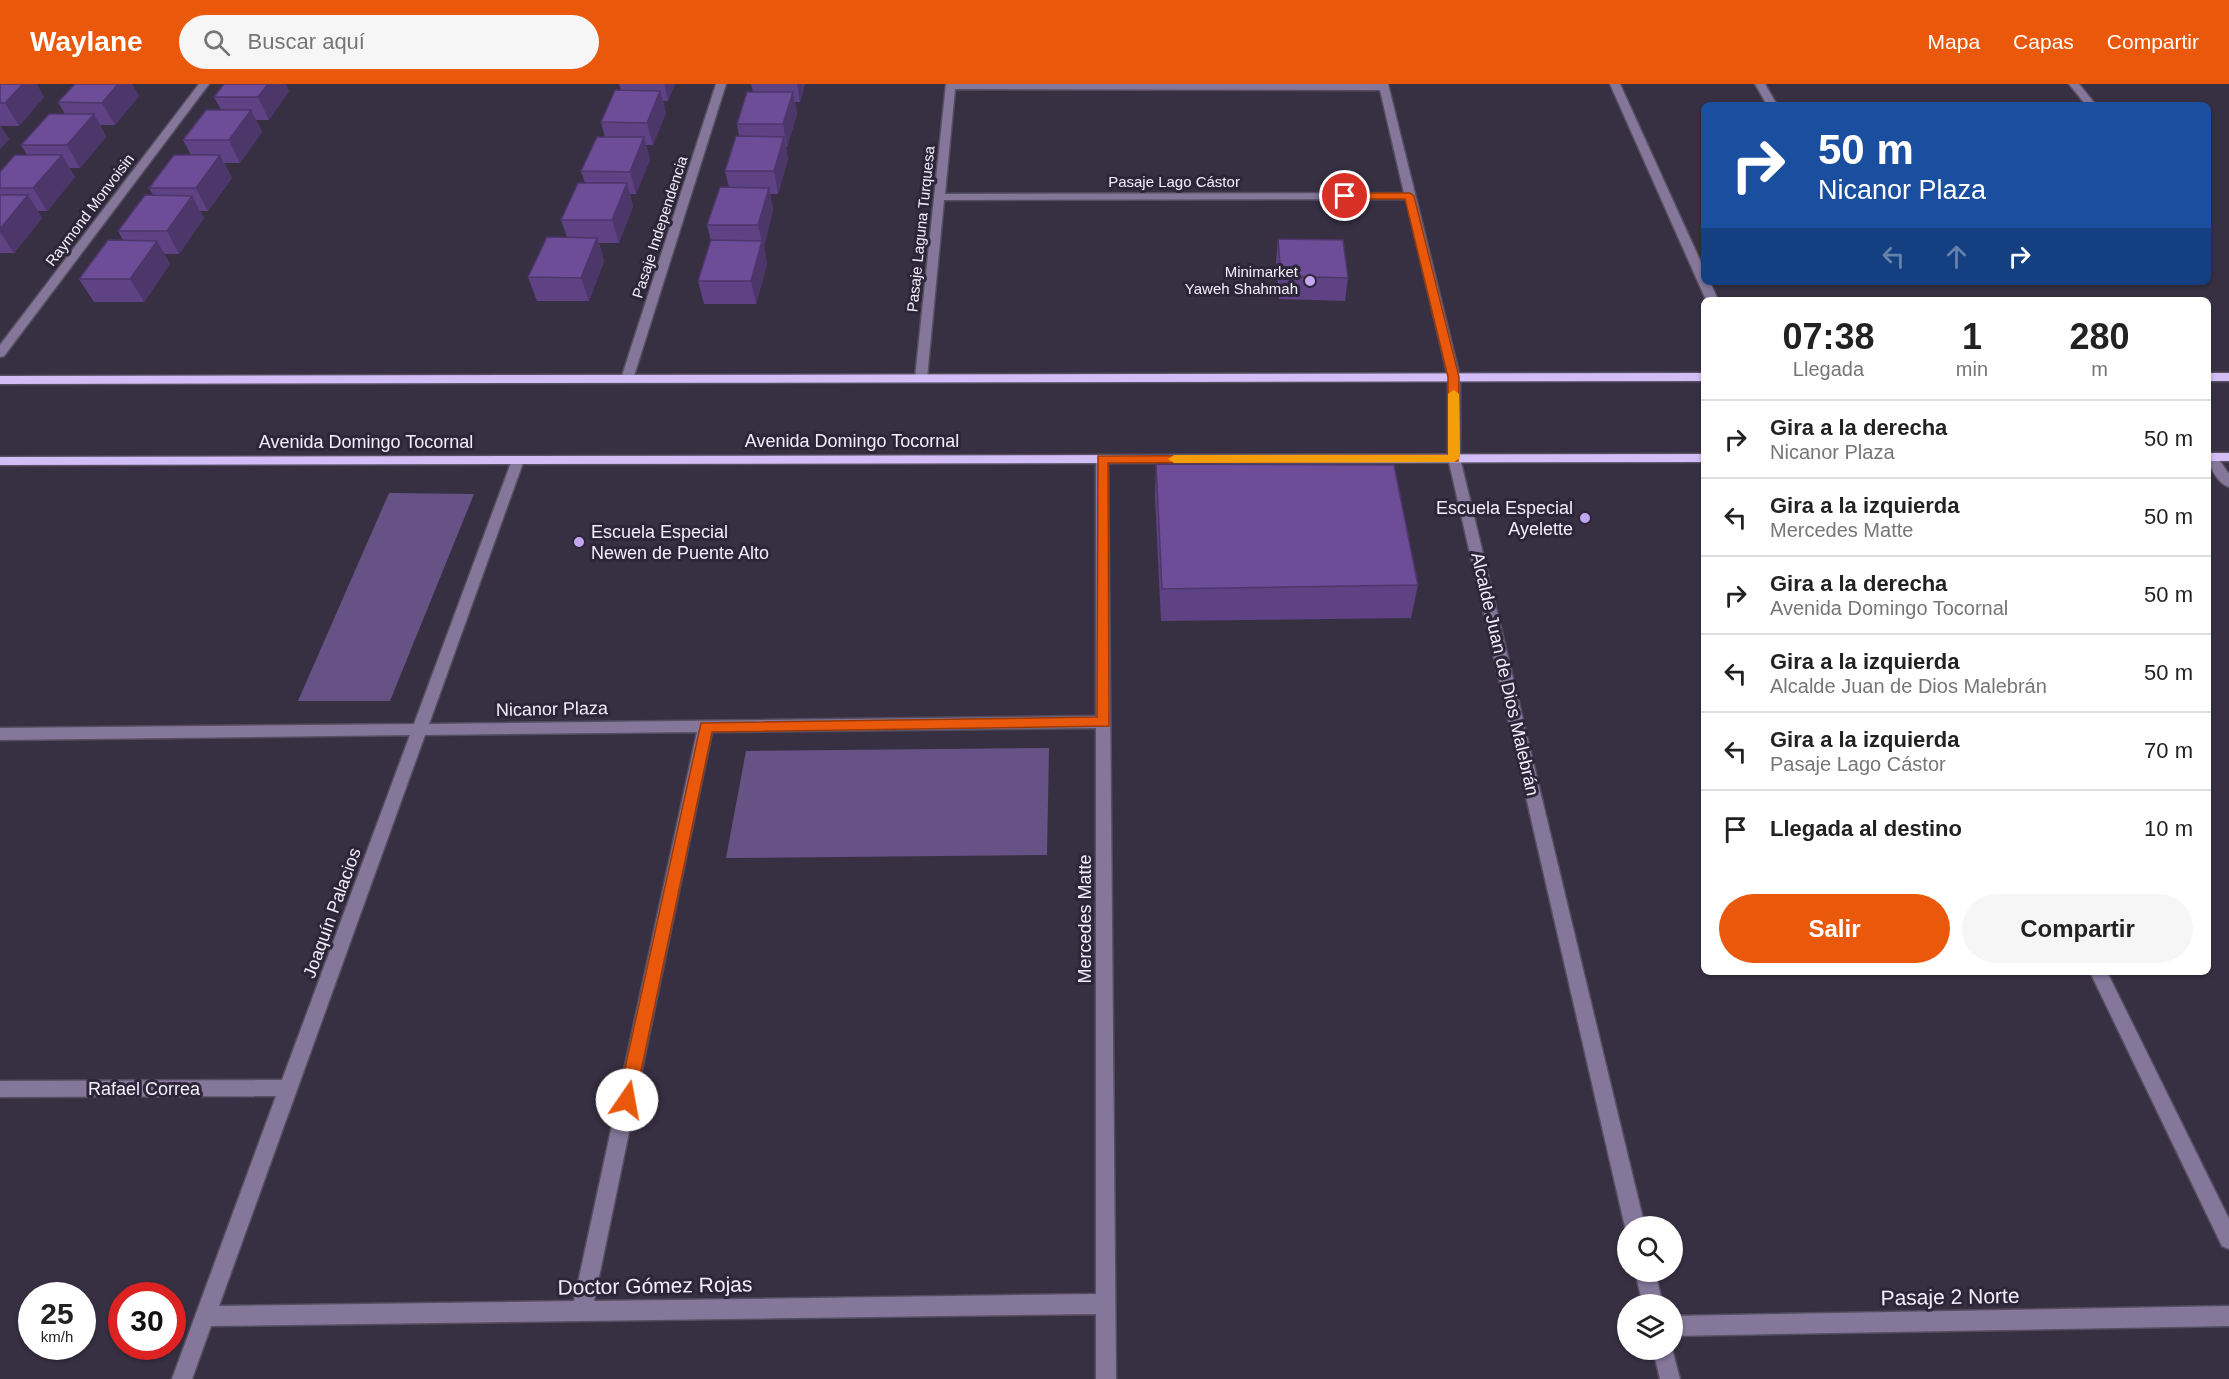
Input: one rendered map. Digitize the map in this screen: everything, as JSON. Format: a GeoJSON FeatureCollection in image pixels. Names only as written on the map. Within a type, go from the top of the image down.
{"type":"FeatureCollection","features":[{"type":"Feature","properties":{"kind":"main road"},"geometry":{"type":"LineString","coordinates":[[0,380],[1701,377]]}},
{"type":"Feature","properties":{"kind":"main road"},"geometry":{"type":"LineString","coordinates":[[2211,378],[2229,378]]}},
{"type":"Feature","properties":{"kind":"main road"},"geometry":{"type":"LineString","coordinates":[[2211,457],[2229,457]]}},
{"type":"Feature","properties":{"kind":"main road","name":"Avenida Domingo Tocornal"},"geometry":{"type":"LineString","coordinates":[[0,461],[1701,458]]}},
{"type":"Feature","properties":{"kind":"street","name":"Raymond Monvoisin"},"geometry":{"type":"LineString","coordinates":[[0,353],[204,84]]}},
{"type":"Feature","properties":{"kind":"street","name":"Pasaje Independencia"},"geometry":{"type":"LineString","coordinates":[[627,379],[721,84]]}},
{"type":"Feature","properties":{"kind":"street"},"geometry":{"type":"LineString","coordinates":[[1615,84],[1701,275]]}},
{"type":"Feature","properties":{"kind":"street"},"geometry":{"type":"LineString","coordinates":[[1760,84],[1770,102]]}},
{"type":"Feature","properties":{"kind":"street"},"geometry":{"type":"LineString","coordinates":[[2074,84],[2089,102]]}},
{"type":"Feature","properties":{"kind":"street"},"geometry":{"type":"LineString","coordinates":[[951,85],[1383,85]]}},
{"type":"Feature","properties":{"kind":"street","name":"Pasaje Laguna Turquesa"},"geometry":{"type":"LineString","coordinates":[[921,378],[951,85]]}},
{"type":"Feature","properties":{"kind":"street","name":"Alcalde Juan de Dios Malebrán"},"geometry":{"type":"LineString","coordinates":[[1383,85],[1454,377],[1454,458],[1632,1216]]}},
{"type":"Feature","properties":{"kind":"street","name":"Pasaje Lago Cástor"},"geometry":{"type":"LineString","coordinates":[[939,197],[1410,196]]}},
{"type":"Feature","properties":{"kind":"street","name":"Mercedes Matte"},"geometry":{"type":"LineString","coordinates":[[1102,459],[1106,1379]]}},
{"type":"Feature","properties":{"kind":"street","name":"Joaquín Palacios"},"geometry":{"type":"LineString","coordinates":[[182,1379],[518,460]]}},
{"type":"Feature","properties":{"kind":"street"},"geometry":{"type":"LineString","coordinates":[[2211,460],[2229,483]]}},
{"type":"Feature","properties":{"kind":"street","name":"Nicanor Plaza"},"geometry":{"type":"LineString","coordinates":[[0,734],[1104,722]]}},
{"type":"Feature","properties":{"kind":"street"},"geometry":{"type":"LineString","coordinates":[[582,1311],[706,727]]}},
{"type":"Feature","properties":{"kind":"street"},"geometry":{"type":"LineString","coordinates":[[2099,975],[2229,1239]]}},
{"type":"Feature","properties":{"kind":"street","name":"Rafael Correa"},"geometry":{"type":"LineString","coordinates":[[0,1089],[289,1088]]}},
{"type":"Feature","properties":{"kind":"street","name":"Doctor Gómez Rojas"},"geometry":{"type":"LineString","coordinates":[[205,1316],[1106,1304]]}},
{"type":"Feature","properties":{"kind":"street","name":"Pasaje 2 Norte"},"geometry":{"type":"LineString","coordinates":[[1683,1326],[2229,1316]]}},
{"type":"Feature","properties":{"kind":"street"},"geometry":{"type":"LineString","coordinates":[[1665,1360],[1670,1379]]}},
{"type":"Feature","properties":{"kind":"shaded area"},"geometry":{"type":"Polygon","coordinates":[[[389,493],[474,494],[390,701],[298,701],[389,493]]]}},
{"type":"Feature","properties":{"kind":"shaded area"},"geometry":{"type":"Polygon","coordinates":[[[1049,748],[1047,855],[726,858],[746,751],[1049,748]]]}},
{"type":"Feature","properties":{"kind":"building"},"geometry":{"type":"Polygon","coordinates":[[[0,84],[23,84],[5,103],[0,103],[0,84]]]}},
{"type":"Feature","properties":{"kind":"building"},"geometry":{"type":"Polygon","coordinates":[[[75,84],[118,84],[102,103],[58,102],[75,84]]]}},
{"type":"Feature","properties":{"kind":"building"},"geometry":{"type":"Polygon","coordinates":[[[224,84],[268,84],[258,97],[214,97],[224,84]]]}},
{"type":"Feature","properties":{"kind":"building"},"geometry":{"type":"Polygon","coordinates":[[[615,90],[660,91],[647,123],[601,122],[615,90]]]}},
{"type":"Feature","properties":{"kind":"building"},"geometry":{"type":"Polygon","coordinates":[[[747,92],[793,92],[783,124],[737,124],[747,92]]]}},
{"type":"Feature","properties":{"kind":"building"},"geometry":{"type":"Polygon","coordinates":[[[206,110],[251,110],[229,140],[183,140],[206,110]]]}},
{"type":"Feature","properties":{"kind":"building"},"geometry":{"type":"Polygon","coordinates":[[[49,114],[94,114],[67,145],[21,145],[49,114]]]}},
{"type":"Feature","properties":{"kind":"building"},"geometry":{"type":"Polygon","coordinates":[[[736,136],[784,137],[774,171],[725,171],[736,136]]]}},
{"type":"Feature","properties":{"kind":"building"},"geometry":{"type":"Polygon","coordinates":[[[597,137],[644,137],[630,172],[581,171],[597,137]]]}},
{"type":"Feature","properties":{"kind":"building"},"geometry":{"type":"Polygon","coordinates":[[[15,155],[62,155],[33,188],[0,188],[0,172],[15,155]]]}},
{"type":"Feature","properties":{"kind":"building"},"geometry":{"type":"Polygon","coordinates":[[[174,155],[220,155],[196,188],[149,188],[174,155]]]}},
{"type":"Feature","properties":{"kind":"building"},"geometry":{"type":"Polygon","coordinates":[[[578,183],[627,183],[612,220],[561,220],[578,183]]]}},
{"type":"Feature","properties":{"kind":"building"},"geometry":{"type":"Polygon","coordinates":[[[720,187],[769,188],[758,225],[707,225],[720,187]]]}},
{"type":"Feature","properties":{"kind":"building"},"geometry":{"type":"Polygon","coordinates":[[[0,195],[28,195],[0,229],[0,195]]]}},
{"type":"Feature","properties":{"kind":"building"},"geometry":{"type":"Polygon","coordinates":[[[145,195],[192,196],[167,231],[118,231],[145,195]]]}},
{"type":"Feature","properties":{"kind":"building"},"geometry":{"type":"Polygon","coordinates":[[[547,237],[597,238],[581,278],[528,277],[547,237]]]}},
{"type":"Feature","properties":{"kind":"building"},"geometry":{"type":"Polygon","coordinates":[[[1278,239],[1343,240],[1348,278],[1281,276],[1278,239]]]}},
{"type":"Feature","properties":{"kind":"building"},"geometry":{"type":"Polygon","coordinates":[[[108,240],[157,241],[130,279],[79,279],[108,240]]]}},
{"type":"Feature","properties":{"kind":"building"},"geometry":{"type":"Polygon","coordinates":[[[711,240],[762,241],[751,281],[698,281],[711,240]]]}},
{"type":"Feature","properties":{"kind":"building"},"geometry":{"type":"Polygon","coordinates":[[[1156,464],[1394,465],[1418,585],[1162,589],[1156,464]]]}},
{"type":"Feature","properties":{"kind":"slow traffic"},"geometry":{"type":"LineString","coordinates":[[1174,459],[1454,458],[1454,394]]}},
{"type":"Feature","properties":{"kind":"place","name":"Minimarket Yaweh Shahmah"},"geometry":{"type":"Point","coordinates":[1310,281]}},
{"type":"Feature","properties":{"kind":"place","name":"Escuela Especial Ayelette"},"geometry":{"type":"Point","coordinates":[1585,518]}},
{"type":"Feature","properties":{"kind":"place","name":"Escuela Especial Newen de Puente Alto"},"geometry":{"type":"Point","coordinates":[579,542]}},
{"type":"Feature","properties":{"kind":"route"},"geometry":{"type":"LineString","coordinates":[[627,1100],[706,727],[1104,722],[1102,459],[1454,458],[1454,377],[1410,196],[1345,196]]}}]}
